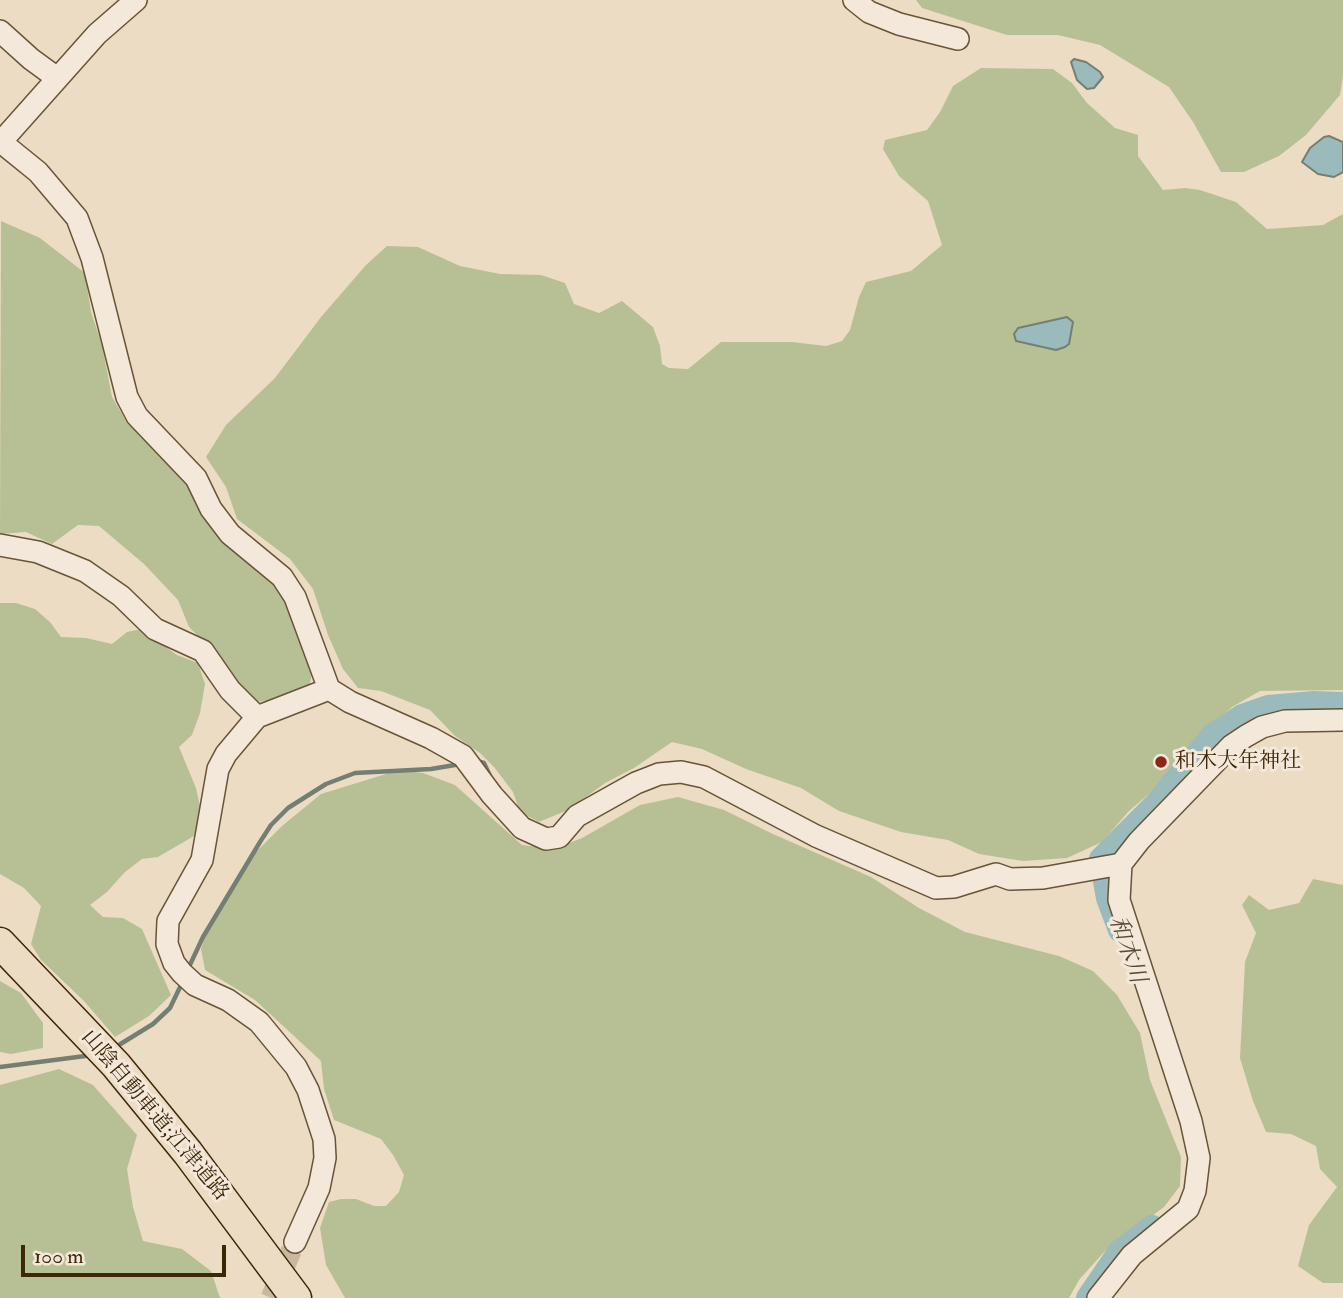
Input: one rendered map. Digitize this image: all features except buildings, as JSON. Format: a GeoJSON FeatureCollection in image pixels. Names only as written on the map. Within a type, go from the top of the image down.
{"type":"FeatureCollection","features":[{"type":"Feature","properties":{"kind":"highway","name":"山陰自動車道;江津道路"},"geometry":{"type":"LineString","coordinates":[[0,943],[116,1065],[188,1153],[296,1298]]}},
{"type":"Feature","properties":{"kind":"street"},"geometry":{"type":"LineString","coordinates":[[136,0],[97,34],[1,143],[38,172],[77,218],[92,258],[127,397],[137,415],[196,478],[211,509],[230,534],[282,577],[295,597],[329,689],[350,702],[431,738],[468,761],[492,795],[523,828],[549,839],[559,837],[567,827],[636,783],[659,774],[681,772],[705,777],[816,836],[928,886],[954,887],[1003,876],[1043,878],[1118,864],[1231,746],[1262,727],[1285,721],[1343,720]]}},
{"type":"Feature","properties":{"kind":"street"},"geometry":{"type":"LineString","coordinates":[[854,0],[869,12],[958,39]]}},
{"type":"Feature","properties":{"kind":"street"},"geometry":{"type":"LineString","coordinates":[[0,31],[57,78]]}},
{"type":"Feature","properties":{"kind":"street"},"geometry":{"type":"LineString","coordinates":[[0,545],[38,552],[85,572],[121,596],[155,629],[203,651],[230,690],[257,717]]}},
{"type":"Feature","properties":{"kind":"street"},"geometry":{"type":"LineString","coordinates":[[295,1242],[319,1188],[325,1157],[324,1139],[308,1090],[296,1067],[259,1021],[229,1000],[185,976],[174,963],[167,944],[168,921],[202,860],[218,768],[226,754],[257,717],[329,689]]}},
{"type":"Feature","properties":{"kind":"street"},"geometry":{"type":"LineString","coordinates":[[1098,1298],[1132,1255],[1188,1209],[1195,1191],[1199,1158],[1191,1121],[1119,900],[1118,864]]}},
{"type":"Feature","properties":{"kind":"green space"},"geometry":{"type":"Polygon","coordinates":[[[916,0],[1343,0],[1343,75],[1340,95],[1306,135],[1279,156],[1244,172],[1221,172],[1193,122],[1169,87],[1100,45],[1058,35],[1007,35],[922,8],[916,0]]]}},
{"type":"Feature","properties":{"kind":"green space"},"geometry":{"type":"Polygon","coordinates":[[[981,68],[1053,69],[1072,83],[1087,103],[1115,128],[1138,135],[1138,156],[1163,190],[1200,190],[1236,202],[1267,229],[1323,225],[1343,214],[1343,690],[1260,691],[1232,707],[1209,727],[1164,781],[1129,811],[1102,842],[1067,858],[1023,861],[979,854],[948,840],[901,832],[839,811],[801,788],[746,769],[702,749],[672,742],[634,768],[605,783],[568,810],[539,822],[520,812],[513,792],[494,767],[480,753],[455,736],[430,710],[381,691],[358,688],[343,669],[328,635],[313,589],[290,559],[237,519],[226,487],[206,457],[226,425],[275,378],[321,317],[366,265],[387,246],[418,247],[460,266],[500,274],[541,275],[565,283],[574,304],[599,313],[622,301],[653,327],[660,346],[662,364],[669,368],[688,369],[721,342],[792,342],[826,346],[842,341],[850,330],[866,282],[911,271],[942,245],[928,201],[899,176],[883,149],[885,140],[927,130],[953,86],[981,68]]]}},
{"type":"Feature","properties":{"kind":"green space"},"geometry":{"type":"Polygon","coordinates":[[[1,221],[40,238],[85,273],[91,312],[102,345],[112,397],[128,424],[189,483],[197,507],[213,525],[268,573],[288,598],[312,674],[309,687],[279,700],[255,702],[246,695],[216,649],[189,627],[178,600],[144,564],[99,526],[78,525],[52,544],[26,532],[0,534],[1,221]]]}},
{"type":"Feature","properties":{"kind":"green space"},"geometry":{"type":"Polygon","coordinates":[[[0,603],[16,603],[35,609],[50,622],[61,637],[86,638],[112,644],[127,632],[141,629],[177,655],[198,663],[205,684],[200,713],[192,735],[179,747],[196,788],[201,811],[194,836],[158,857],[142,859],[90,905],[103,917],[123,918],[142,929],[171,995],[149,1016],[115,1037],[84,1001],[41,960],[31,944],[41,906],[24,888],[0,874],[0,603]]]}},
{"type":"Feature","properties":{"kind":"green space"},"geometry":{"type":"Polygon","coordinates":[[[399,770],[423,773],[455,785],[522,845],[554,849],[582,838],[640,805],[678,797],[724,810],[871,877],[919,908],[965,932],[1059,956],[1093,971],[1117,995],[1140,1033],[1150,1080],[1181,1157],[1180,1186],[1164,1207],[1105,1251],[1079,1280],[1069,1298],[345,1298],[326,1265],[320,1228],[329,1202],[356,1199],[374,1206],[386,1206],[399,1192],[404,1175],[381,1139],[334,1120],[324,1089],[321,1061],[255,1000],[205,970],[201,949],[206,934],[256,852],[282,826],[321,794],[399,770]]]}},
{"type":"Feature","properties":{"kind":"green space"},"geometry":{"type":"Polygon","coordinates":[[[1313,879],[1343,885],[1343,1283],[1323,1283],[1298,1266],[1309,1225],[1337,1187],[1320,1169],[1316,1146],[1291,1134],[1266,1132],[1240,1058],[1245,962],[1256,933],[1242,905],[1249,895],[1269,910],[1299,903],[1313,879]]]}},
{"type":"Feature","properties":{"kind":"green space"},"geometry":{"type":"Polygon","coordinates":[[[0,981],[21,993],[43,1023],[43,1048],[11,1054],[0,1052],[0,981]]]}},
{"type":"Feature","properties":{"kind":"green space"},"geometry":{"type":"Polygon","coordinates":[[[59,1069],[93,1085],[137,1135],[127,1169],[133,1207],[143,1241],[182,1249],[211,1271],[220,1298],[0,1298],[0,1085],[59,1069]]]}},
{"type":"Feature","properties":{"kind":"water"},"geometry":{"type":"Polygon","coordinates":[[[1074,59],[1086,62],[1100,72],[1103,77],[1094,88],[1087,89],[1077,80],[1071,62],[1074,59]]]}},
{"type":"Feature","properties":{"kind":"water"},"geometry":{"type":"Polygon","coordinates":[[[1329,136],[1343,142],[1343,172],[1334,177],[1318,174],[1302,162],[1310,148],[1329,136]]]}},
{"type":"Feature","properties":{"kind":"water"},"geometry":{"type":"Polygon","coordinates":[[[1067,317],[1073,322],[1069,344],[1065,347],[1056,350],[1016,341],[1014,334],[1018,328],[1067,317]]]}},
{"type":"Feature","properties":{"kind":"waterway","name":"和木川"},"geometry":{"type":"LineString","coordinates":[[1120,930],[1108,898],[1101,859],[1157,803],[1213,735],[1242,716],[1268,707],[1314,703],[1343,704]]}},
{"type":"Feature","properties":{"kind":"waterway"},"geometry":{"type":"LineString","coordinates":[[477,761],[484,763],[490,776]]}},
{"type":"Feature","properties":{"kind":"waterway"},"geometry":{"type":"LineString","coordinates":[[188,969],[203,937],[260,842],[271,825],[288,808],[326,784],[355,773],[431,769],[461,764]]}},
{"type":"Feature","properties":{"kind":"waterway"},"geometry":{"type":"LineString","coordinates":[[114,1048],[153,1024],[170,1008],[182,983]]}},
{"type":"Feature","properties":{"kind":"waterway"},"geometry":{"type":"LineString","coordinates":[[0,1067],[93,1055]]}},
{"type":"Feature","properties":{"kind":"waterway","name":"和木川"},"geometry":{"type":"LineString","coordinates":[[1088,1298],[1120,1251],[1152,1227]]}},
{"type":"Feature","properties":{"kind":"tunnel"},"geometry":{"type":"LineString","coordinates":[[271,1298],[295,1242]]}},
{"type":"Feature","properties":{"kind":"place","name":"和木大年神社"},"geometry":{"type":"Point","coordinates":[1161,762]}}]}
